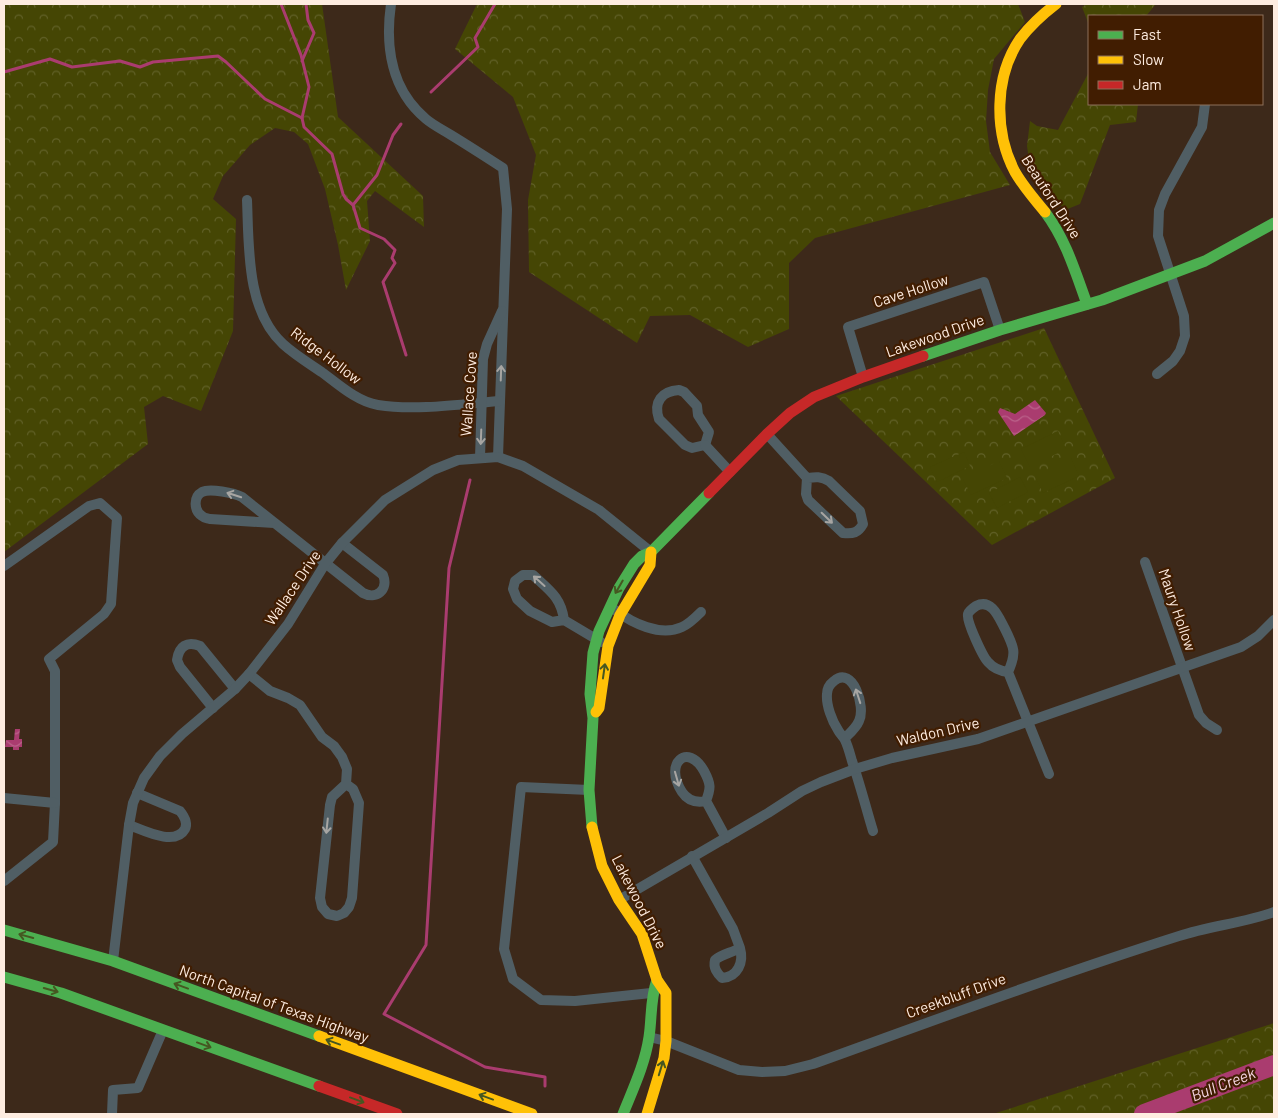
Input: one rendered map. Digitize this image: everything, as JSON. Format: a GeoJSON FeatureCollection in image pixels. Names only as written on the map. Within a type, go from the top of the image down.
{"type":"FeatureCollection","features":[{"type":"Feature","properties":{"kind":"main road","name":"Beauford Drive"},"geometry":{"type":"LineString","coordinates":[[1056,4],[1042,14],[1019,41],[1007,67],[1000,97],[1000,127],[1006,154],[1016,173],[1063,238],[1087,304]]}},
{"type":"Feature","properties":{"kind":"main road","name":"Lakewood Drive"},"geometry":{"type":"LineString","coordinates":[[603,643],[610,607],[627,574],[641,557],[651,552],[767,434],[790,413],[814,397],[863,377],[1000,330],[1102,300],[1205,261],[1274,223]]}},
{"type":"Feature","properties":{"kind":"main road","name":"Lakewood Drive"},"geometry":{"type":"LineString","coordinates":[[647,1114],[664,1058],[666,1042],[666,993],[657,980],[642,934],[619,900],[602,866],[592,830],[589,790],[593,718],[590,707],[594,651],[603,643],[650,565],[651,552]]}},
{"type":"Feature","properties":{"kind":"main road","name":"North Capital of Texas Highway"},"geometry":{"type":"LineString","coordinates":[[4,930],[113,961],[532,1114]]}},
{"type":"Feature","properties":{"kind":"main road"},"geometry":{"type":"LineString","coordinates":[[4,977],[62,993],[397,1114]]}},
{"type":"Feature","properties":{"kind":"main road"},"geometry":{"type":"LineString","coordinates":[[623,1114],[644,1057],[649,1037],[651,993],[657,980]]}},
{"type":"Feature","properties":{"kind":"street","name":"Wallace Cove"},"geometry":{"type":"LineString","coordinates":[[391,4],[388,23],[390,56],[396,78],[409,102],[426,119],[503,168],[507,209],[498,457]]}},
{"type":"Feature","properties":{"kind":"street"},"geometry":{"type":"LineString","coordinates":[[1158,374],[1173,361],[1180,351],[1185,336],[1184,316],[1158,236],[1159,210],[1165,194],[1202,127],[1205,105]]}},
{"type":"Feature","properties":{"kind":"street","name":"Ridge Hollow"},"geometry":{"type":"LineString","coordinates":[[246,200],[251,277],[258,306],[273,333],[283,344],[353,395],[376,405],[399,408],[500,401]]}},
{"type":"Feature","properties":{"kind":"street","name":"Cave Hollow"},"geometry":{"type":"LineString","coordinates":[[863,377],[848,327],[984,282],[1000,330]]}},
{"type":"Feature","properties":{"kind":"street","name":"Wallace Cove"},"geometry":{"type":"LineString","coordinates":[[480,458],[483,360],[487,344],[504,305]]}},
{"type":"Feature","properties":{"kind":"street"},"geometry":{"type":"LineString","coordinates":[[679,390],[684,392],[697,406],[698,415],[709,432],[705,445],[692,448],[684,445],[659,419],[658,404],[666,392],[679,390]]}},
{"type":"Feature","properties":{"kind":"street"},"geometry":{"type":"LineString","coordinates":[[767,434],[807,478],[806,494],[808,500],[842,533],[850,534],[860,529],[863,524],[860,511],[829,480],[816,477],[807,478]]}},
{"type":"Feature","properties":{"kind":"street"},"geometry":{"type":"LineString","coordinates":[[705,445],[730,472]]}},
{"type":"Feature","properties":{"kind":"street","name":"Wallace Drive"},"geometry":{"type":"LineString","coordinates":[[113,961],[129,825],[133,804],[144,778],[160,756],[182,734],[249,674],[288,624],[325,564],[342,543],[385,500],[433,470],[458,460],[498,457],[523,466],[599,510],[651,552]]}},
{"type":"Feature","properties":{"kind":"street"},"geometry":{"type":"LineString","coordinates":[[274,523],[210,519],[202,516],[197,511],[195,501],[197,496],[205,491],[235,493],[274,523],[325,564],[363,593],[369,596],[376,596],[381,592],[385,584],[383,575],[342,543]]}},
{"type":"Feature","properties":{"kind":"street"},"geometry":{"type":"LineString","coordinates":[[4,566],[89,506],[100,503],[117,518],[111,604],[104,614],[49,659],[56,671],[56,803],[53,842],[4,881]]}},
{"type":"Feature","properties":{"kind":"street","name":"Maury Hollow"},"geometry":{"type":"LineString","coordinates":[[1145,562],[1199,715],[1206,723],[1217,730]]}},
{"type":"Feature","properties":{"kind":"street"},"geometry":{"type":"LineString","coordinates":[[564,620],[563,609],[558,598],[533,575],[523,574],[514,582],[514,594],[530,611],[552,622],[564,620],[603,643]]}},
{"type":"Feature","properties":{"kind":"street"},"geometry":{"type":"LineString","coordinates":[[1008,672],[1000,671],[987,662],[968,622],[968,614],[972,608],[986,604],[994,609],[1012,643],[1015,654],[1008,672],[1049,774]]}},
{"type":"Feature","properties":{"kind":"street"},"geometry":{"type":"LineString","coordinates":[[610,607],[620,615],[641,626],[664,630],[682,627],[702,612]]}},
{"type":"Feature","properties":{"kind":"street","name":"Waldon Drive"},"geometry":{"type":"LineString","coordinates":[[619,900],[802,791],[855,769],[892,758],[978,739],[1241,647],[1258,636],[1274,620]]}},
{"type":"Feature","properties":{"kind":"street"},"geometry":{"type":"LineString","coordinates":[[213,708],[180,667],[177,660],[181,649],[187,644],[192,643],[200,646],[235,688]]}},
{"type":"Feature","properties":{"kind":"street"},"geometry":{"type":"LineString","coordinates":[[249,674],[270,691],[300,705],[322,737],[334,746],[342,756],[347,769],[346,784],[332,797],[330,805],[320,898],[322,907],[328,914],[337,916],[344,913],[352,898],[359,803],[353,789],[346,784]]}},
{"type":"Feature","properties":{"kind":"street"},"geometry":{"type":"LineString","coordinates":[[844,738],[856,726],[860,719],[861,709],[853,684],[849,680],[837,678],[830,684],[827,702],[835,724],[844,738],[873,831]]}},
{"type":"Feature","properties":{"kind":"street"},"geometry":{"type":"LineString","coordinates":[[692,758],[699,762],[710,782],[710,791],[706,801],[698,802],[690,799],[676,782],[674,773],[676,765],[680,760],[692,758]]}},
{"type":"Feature","properties":{"kind":"street"},"geometry":{"type":"LineString","coordinates":[[589,790],[521,787],[504,949],[513,979],[542,1000],[575,1001],[651,993]]}},
{"type":"Feature","properties":{"kind":"street"},"geometry":{"type":"LineString","coordinates":[[129,825],[166,838],[179,834],[184,830],[186,824],[184,816],[180,811],[138,793]]}},
{"type":"Feature","properties":{"kind":"street"},"geometry":{"type":"LineString","coordinates":[[4,798],[56,803]]}},
{"type":"Feature","properties":{"kind":"street"},"geometry":{"type":"LineString","coordinates":[[706,801],[726,838]]}},
{"type":"Feature","properties":{"kind":"street"},"geometry":{"type":"LineString","coordinates":[[692,856],[733,929],[740,948]]}},
{"type":"Feature","properties":{"kind":"street","name":"Creekbluff Drive"},"geometry":{"type":"LineString","coordinates":[[649,1037],[739,1070],[762,1072],[785,1070],[813,1064],[1082,967],[1171,938],[1207,927],[1253,919],[1274,912]]}},
{"type":"Feature","properties":{"kind":"street"},"geometry":{"type":"LineString","coordinates":[[112,1114],[113,1090],[138,1088],[163,1030]]}},
{"type":"Feature","properties":{"kind":"green space"},"geometry":{"type":"Polygon","coordinates":[[[4,4],[322,4],[338,117],[423,196],[424,227],[375,191],[367,201],[370,241],[346,290],[325,189],[308,144],[294,132],[275,128],[250,145],[223,176],[213,199],[236,219],[233,331],[201,411],[163,396],[144,407],[148,444],[4,552],[4,4]]]}},
{"type":"Feature","properties":{"kind":"green space"},"geometry":{"type":"Polygon","coordinates":[[[477,4],[1018,4],[1025,22],[994,59],[988,90],[986,121],[990,152],[1010,185],[815,238],[789,263],[789,329],[748,347],[690,315],[650,316],[637,343],[529,272],[528,200],[536,155],[513,97],[455,49],[477,4]]]}},
{"type":"Feature","properties":{"kind":"green space"},"geometry":{"type":"Polygon","coordinates":[[[1087,4],[1156,4],[1147,15],[1088,15],[1088,22],[1082,7],[1087,4]]]}},
{"type":"Feature","properties":{"kind":"green space"},"geometry":{"type":"Polygon","coordinates":[[[1088,74],[1088,105],[1138,105],[1136,122],[1110,125],[1080,204],[1065,210],[1030,168],[1027,146],[1030,121],[1037,126],[1058,130],[1088,74]]]}},
{"type":"Feature","properties":{"kind":"green space"},"geometry":{"type":"Polygon","coordinates":[[[1044,328],[1115,478],[992,545],[836,396],[1044,328]]]}},
{"type":"Feature","properties":{"kind":"green space"},"geometry":{"type":"Polygon","coordinates":[[[1058,431],[1066,449],[1030,467],[1021,449],[1058,431]]]}},
{"type":"Feature","properties":{"kind":"green space"},"geometry":{"type":"Polygon","coordinates":[[[964,452],[970,466],[937,482],[930,467],[964,452]]]}},
{"type":"Feature","properties":{"kind":"green space"},"geometry":{"type":"Polygon","coordinates":[[[1071,458],[1079,476],[1043,493],[1035,476],[1071,458]]]}},
{"type":"Feature","properties":{"kind":"green space"},"geometry":{"type":"Polygon","coordinates":[[[999,461],[1007,478],[971,495],[963,479],[999,461]]]}},
{"type":"Feature","properties":{"kind":"green space"},"geometry":{"type":"Polygon","coordinates":[[[1020,477],[1028,492],[997,508],[989,493],[1020,477]]]}},
{"type":"Feature","properties":{"kind":"green space"},"geometry":{"type":"Polygon","coordinates":[[[1274,1023],[1274,1114],[993,1114],[1274,1023]]]}},
{"type":"Feature","properties":{"kind":"water"},"geometry":{"type":"Polygon","coordinates":[[[1035,400],[1046,413],[1045,415],[1014,436],[998,412],[1000,408],[1015,414],[1035,400]]]}},
{"type":"Feature","properties":{"kind":"water"},"geometry":{"type":"Polygon","coordinates":[[[15,729],[20,729],[19,739],[22,739],[22,747],[19,747],[19,750],[13,750],[13,747],[5,747],[6,740],[14,740],[15,729]]]}},
{"type":"Feature","properties":{"kind":"waterway"},"geometry":{"type":"LineString","coordinates":[[281,4],[301,55],[309,87],[302,118],[304,127],[332,154],[343,194],[353,205],[360,228],[384,239],[395,250],[392,258],[395,263],[383,282],[406,355]]}},
{"type":"Feature","properties":{"kind":"waterway"},"geometry":{"type":"LineString","coordinates":[[302,61],[314,33],[308,20],[306,4]]}},
{"type":"Feature","properties":{"kind":"waterway"},"geometry":{"type":"LineString","coordinates":[[431,92],[478,47],[475,38],[495,4]]}},
{"type":"Feature","properties":{"kind":"waterway"},"geometry":{"type":"LineString","coordinates":[[4,72],[50,59],[72,67],[120,61],[140,67],[153,62],[218,56],[265,99],[302,118]]}},
{"type":"Feature","properties":{"kind":"waterway"},"geometry":{"type":"LineString","coordinates":[[353,205],[377,175],[393,135],[401,124]]}},
{"type":"Feature","properties":{"kind":"waterway"},"geometry":{"type":"LineString","coordinates":[[470,480],[449,568],[426,945],[384,1014],[485,1067],[545,1077],[545,1086]]}},
{"type":"Feature","properties":{"kind":"waterway","name":"Bull Creek"},"geometry":{"type":"LineString","coordinates":[[1144,1114],[1274,1065]]}},
{"type":"Feature","properties":{"kind":"traffic: fast"},"geometry":{"type":"LineString","coordinates":[[1045,212],[1059,234],[1087,304]]}},
{"type":"Feature","properties":{"kind":"traffic: fast"},"geometry":{"type":"LineString","coordinates":[[923,356],[1000,330],[1102,300],[1205,261],[1274,223]]}},
{"type":"Feature","properties":{"kind":"traffic: fast"},"geometry":{"type":"LineString","coordinates":[[592,827],[589,790],[593,718],[590,694],[593,653],[599,631],[619,588],[634,564],[642,556],[651,552],[709,493]]}},
{"type":"Feature","properties":{"kind":"traffic: fast"},"geometry":{"type":"LineString","coordinates":[[4,930],[113,961],[319,1036]]}},
{"type":"Feature","properties":{"kind":"traffic: fast"},"geometry":{"type":"LineString","coordinates":[[4,977],[61,993],[319,1086]]}},
{"type":"Feature","properties":{"kind":"traffic: fast"},"geometry":{"type":"LineString","coordinates":[[623,1114],[645,1057],[653,994],[657,980]]}},
{"type":"Feature","properties":{"kind":"traffic: slow"},"geometry":{"type":"LineString","coordinates":[[1045,212],[1015,172],[1008,156],[1000,122],[1000,105],[1001,87],[1011,54],[1028,29],[1056,4]]}},
{"type":"Feature","properties":{"kind":"traffic: slow"},"geometry":{"type":"LineString","coordinates":[[596,712],[599,708],[608,646],[620,615],[650,565],[651,552]]}},
{"type":"Feature","properties":{"kind":"traffic: slow"},"geometry":{"type":"LineString","coordinates":[[592,827],[602,866],[619,900],[642,934],[657,980],[666,993],[664,1058],[647,1114]]}},
{"type":"Feature","properties":{"kind":"traffic: slow"},"geometry":{"type":"LineString","coordinates":[[319,1036],[532,1114]]}},
{"type":"Feature","properties":{"kind":"traffic: jam"},"geometry":{"type":"LineString","coordinates":[[709,493],[767,434],[790,413],[814,397],[923,356]]}},
{"type":"Feature","properties":{"kind":"traffic: jam"},"geometry":{"type":"LineString","coordinates":[[319,1086],[397,1114]]}}]}
